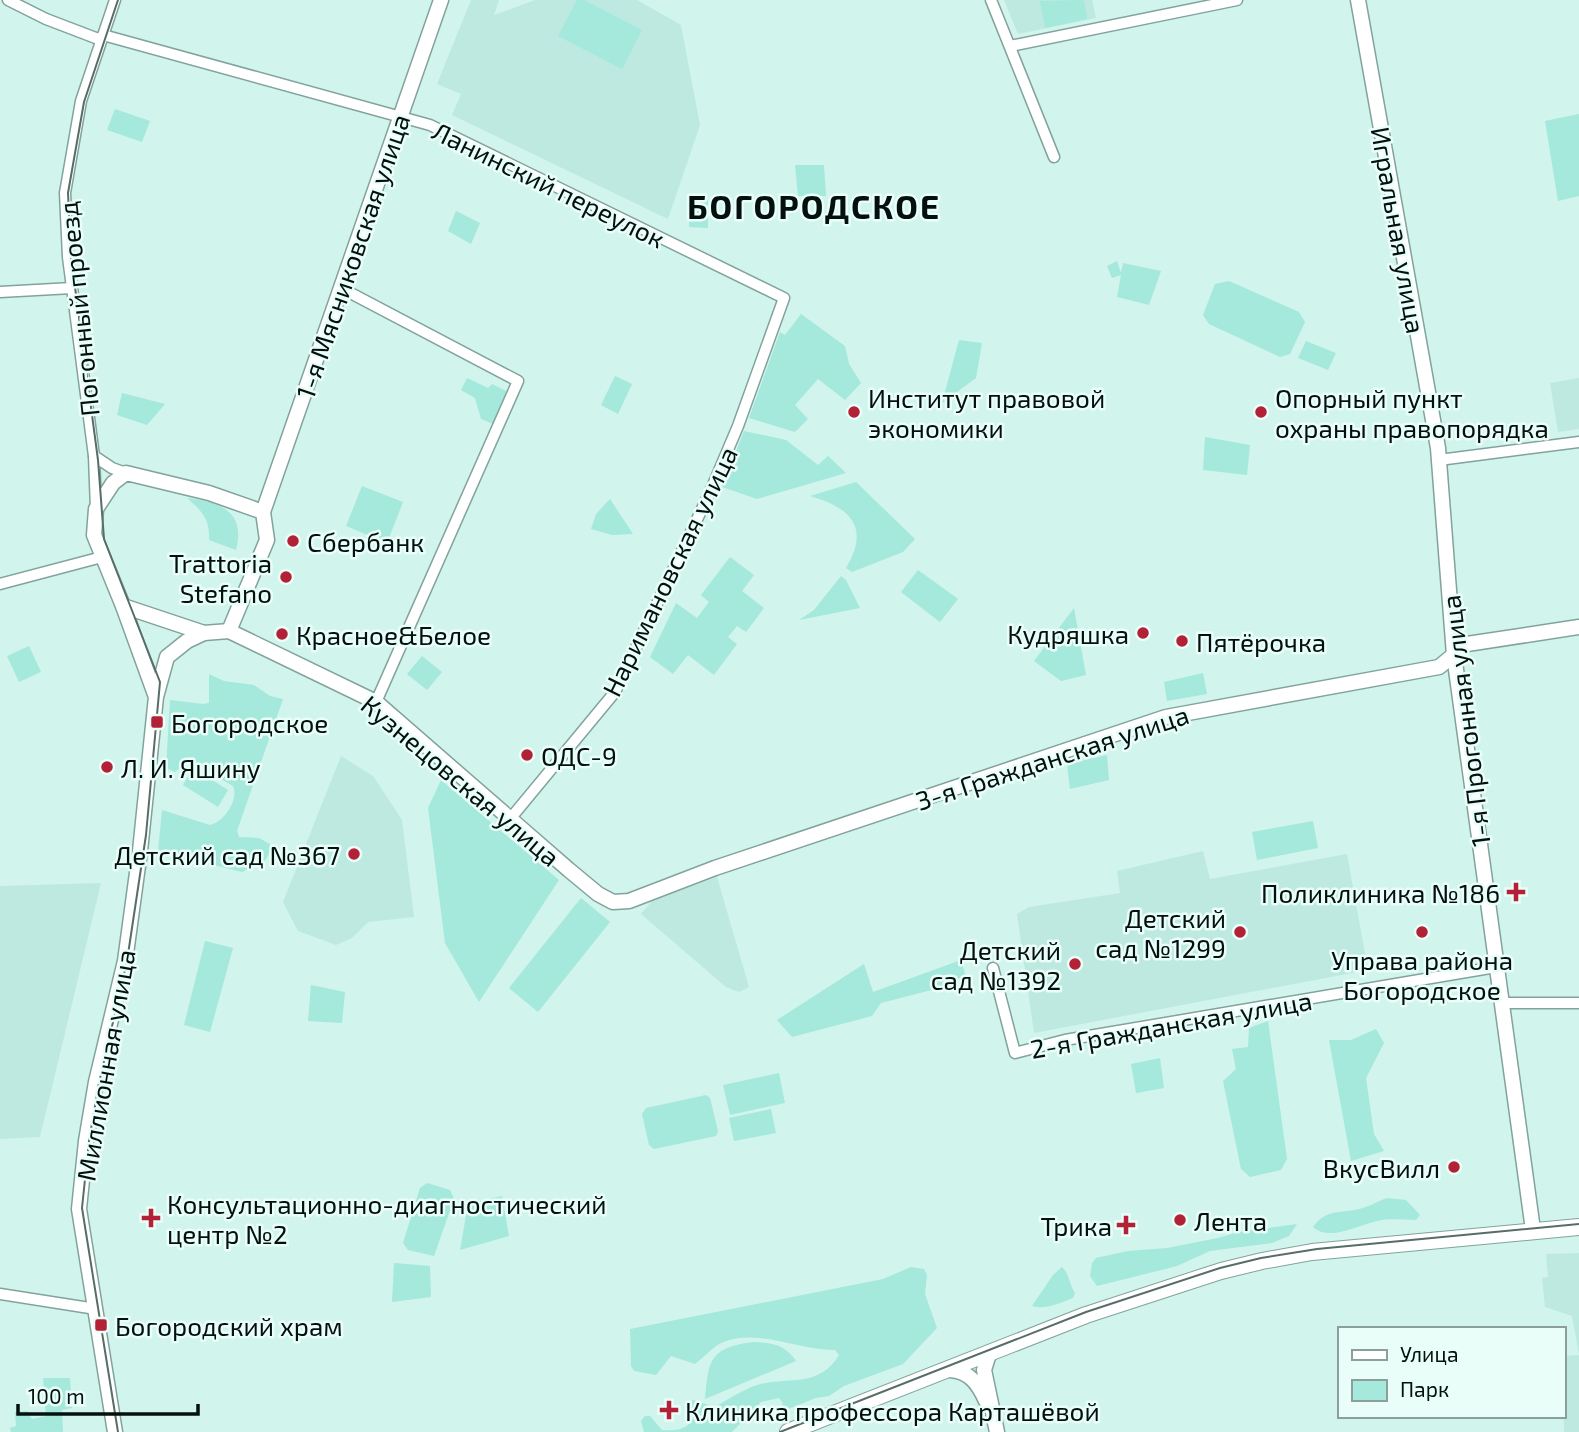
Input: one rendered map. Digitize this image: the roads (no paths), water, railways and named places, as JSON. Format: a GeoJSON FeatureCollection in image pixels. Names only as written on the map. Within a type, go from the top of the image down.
{"type":"FeatureCollection","features":[{"type":"Feature","properties":{"kind":"main road"},"geometry":{"type":"LineString","coordinates":[[788,1432],[1097,1311],[1165,1288],[1262,1261],[1347,1248],[1579,1227]]}},
{"type":"Feature","properties":{"kind":"street","name":"Ланинский переулок"},"geometry":{"type":"LineString","coordinates":[[8,0],[46,19],[102,38],[430,125],[785,298]]}},
{"type":"Feature","properties":{"kind":"street","name":"Погонный проезд"},"geometry":{"type":"LineString","coordinates":[[96,509],[94,456],[72,288],[65,193],[81,101],[115,0]]}},
{"type":"Feature","properties":{"kind":"street","name":"1-я Мясниковская улица"},"geometry":{"type":"LineString","coordinates":[[263,512],[441,0]]}},
{"type":"Feature","properties":{"kind":"street"},"geometry":{"type":"LineString","coordinates":[[991,0],[1054,157]]}},
{"type":"Feature","properties":{"kind":"street"},"geometry":{"type":"LineString","coordinates":[[1010,46],[1237,0]]}},
{"type":"Feature","properties":{"kind":"street","name":"Игральная улица"},"geometry":{"type":"LineString","coordinates":[[1358,0],[1440,460]]}},
{"type":"Feature","properties":{"kind":"street"},"geometry":{"type":"LineString","coordinates":[[0,292],[72,288]]}},
{"type":"Feature","properties":{"kind":"street"},"geometry":{"type":"LineString","coordinates":[[341,288],[518,381],[376,702]]}},
{"type":"Feature","properties":{"kind":"street","name":"Наримановская улица"},"geometry":{"type":"LineString","coordinates":[[510,819],[615,692],[716,480],[785,298]]}},
{"type":"Feature","properties":{"kind":"street"},"geometry":{"type":"LineString","coordinates":[[1440,460],[1579,442]]}},
{"type":"Feature","properties":{"kind":"street"},"geometry":{"type":"LineString","coordinates":[[94,456],[112,468],[126,473],[209,493],[263,512],[267,540],[229,631]]}},
{"type":"Feature","properties":{"kind":"street","name":"1-я Прогонная улица"},"geometry":{"type":"LineString","coordinates":[[1440,460],[1454,656],[1533,1230]]}},
{"type":"Feature","properties":{"kind":"street"},"geometry":{"type":"LineString","coordinates":[[96,509],[113,483],[126,473]]}},
{"type":"Feature","properties":{"kind":"street","name":"Миллионная улица"},"geometry":{"type":"LineString","coordinates":[[96,509],[94,536],[156,697]]}},
{"type":"Feature","properties":{"kind":"street"},"geometry":{"type":"LineString","coordinates":[[0,583],[102,557]]}},
{"type":"Feature","properties":{"kind":"street"},"geometry":{"type":"LineString","coordinates":[[123,606],[204,633]]}},
{"type":"Feature","properties":{"kind":"street","name":"3-я Гражданская улица"},"geometry":{"type":"LineString","coordinates":[[613,902],[629,901],[728,864],[1166,717],[1439,667],[1468,644],[1579,627]]}},
{"type":"Feature","properties":{"kind":"street","name":"Кузнецовская улица"},"geometry":{"type":"LineString","coordinates":[[229,631],[376,702],[598,894],[613,902]]}},
{"type":"Feature","properties":{"kind":"street","name":"Миллионная улица"},"geometry":{"type":"LineString","coordinates":[[115,1432],[79,1209],[86,1141],[95,1084],[125,961],[141,851],[156,697],[167,657],[187,641],[204,633],[229,631]]}},
{"type":"Feature","properties":{"kind":"street","name":"2-я Гражданская улица"},"geometry":{"type":"LineString","coordinates":[[993,968],[1015,1052],[1065,1040],[1496,967]]}},
{"type":"Feature","properties":{"kind":"street"},"geometry":{"type":"LineString","coordinates":[[1501,1003],[1579,1003]]}},
{"type":"Feature","properties":{"kind":"street"},"geometry":{"type":"LineString","coordinates":[[0,1294],[96,1309]]}},
{"type":"Feature","properties":{"kind":"street"},"geometry":{"type":"LineString","coordinates":[[989,1354],[984,1370],[996,1427]]}},
{"type":"Feature","properties":{"kind":"street"},"geometry":{"type":"LineString","coordinates":[[950,1370],[957,1370],[969,1376],[980,1388],[996,1427]]}},
{"type":"Feature","properties":{"kind":"tram line"},"geometry":{"type":"LineString","coordinates":[[118,0],[84,102],[68,193],[71,257],[98,460],[104,539],[160,682],[146,835],[127,961],[99,1083],[89,1141],[82,1208],[118,1432]]}},
{"type":"Feature","properties":{"kind":"tram line"},"geometry":{"type":"LineString","coordinates":[[780,1432],[1086,1312],[1220,1268],[1317,1249],[1579,1224]]}},
{"type":"Feature","properties":{"kind":"place","name":"Институт правовой экономики"},"geometry":{"type":"Point","coordinates":[854,412]}},
{"type":"Feature","properties":{"kind":"place","name":"Опорный пункт охраны правопорядка"},"geometry":{"type":"Point","coordinates":[1261,412]}},
{"type":"Feature","properties":{"kind":"place","name":"Сбербанк"},"geometry":{"type":"Point","coordinates":[293,541]}},
{"type":"Feature","properties":{"kind":"place","name":"Trattoria Stefano"},"geometry":{"type":"Point","coordinates":[286,577]}},
{"type":"Feature","properties":{"kind":"place","name":"Кудряшка"},"geometry":{"type":"Point","coordinates":[1143,633]}},
{"type":"Feature","properties":{"kind":"place","name":"Красное&Белое"},"geometry":{"type":"Point","coordinates":[282,634]}},
{"type":"Feature","properties":{"kind":"place","name":"Пятёрочка"},"geometry":{"type":"Point","coordinates":[1182,641]}},
{"type":"Feature","properties":{"kind":"place","name":"Богородское"},"geometry":{"type":"Point","coordinates":[157,722]}},
{"type":"Feature","properties":{"kind":"place","name":"ОДС-9"},"geometry":{"type":"Point","coordinates":[527,755]}},
{"type":"Feature","properties":{"kind":"place","name":"Л. И. Яшину"},"geometry":{"type":"Point","coordinates":[107,767]}},
{"type":"Feature","properties":{"kind":"place","name":"Детский сад №367"},"geometry":{"type":"Point","coordinates":[354,854]}},
{"type":"Feature","properties":{"kind":"place","name":"Поликлиника №186"},"geometry":{"type":"Point","coordinates":[1516,892]}},
{"type":"Feature","properties":{"kind":"place","name":"Детский сад №1299"},"geometry":{"type":"Point","coordinates":[1240,932]}},
{"type":"Feature","properties":{"kind":"place","name":"Управа района Богородское"},"geometry":{"type":"Point","coordinates":[1422,932]}},
{"type":"Feature","properties":{"kind":"place","name":"Детский сад №1392"},"geometry":{"type":"Point","coordinates":[1075,964]}},
{"type":"Feature","properties":{"kind":"place","name":"ВкусВилл"},"geometry":{"type":"Point","coordinates":[1454,1167]}},
{"type":"Feature","properties":{"kind":"place","name":"Консультационно-диагностический центр №2"},"geometry":{"type":"Point","coordinates":[151,1218]}},
{"type":"Feature","properties":{"kind":"place","name":"Лента"},"geometry":{"type":"Point","coordinates":[1180,1220]}},
{"type":"Feature","properties":{"kind":"place","name":"Трика"},"geometry":{"type":"Point","coordinates":[1126,1225]}},
{"type":"Feature","properties":{"kind":"place","name":"Богородский храм"},"geometry":{"type":"Point","coordinates":[101,1325]}},
{"type":"Feature","properties":{"kind":"place","name":"Клиника профессора Карташёвой"},"geometry":{"type":"Point","coordinates":[669,1410]}},
{"type":"Feature","properties":{"kind":"district","name":"БОГОРОДСКОЕ"},"geometry":{"type":"Point","coordinates":[814,206]}}]}
